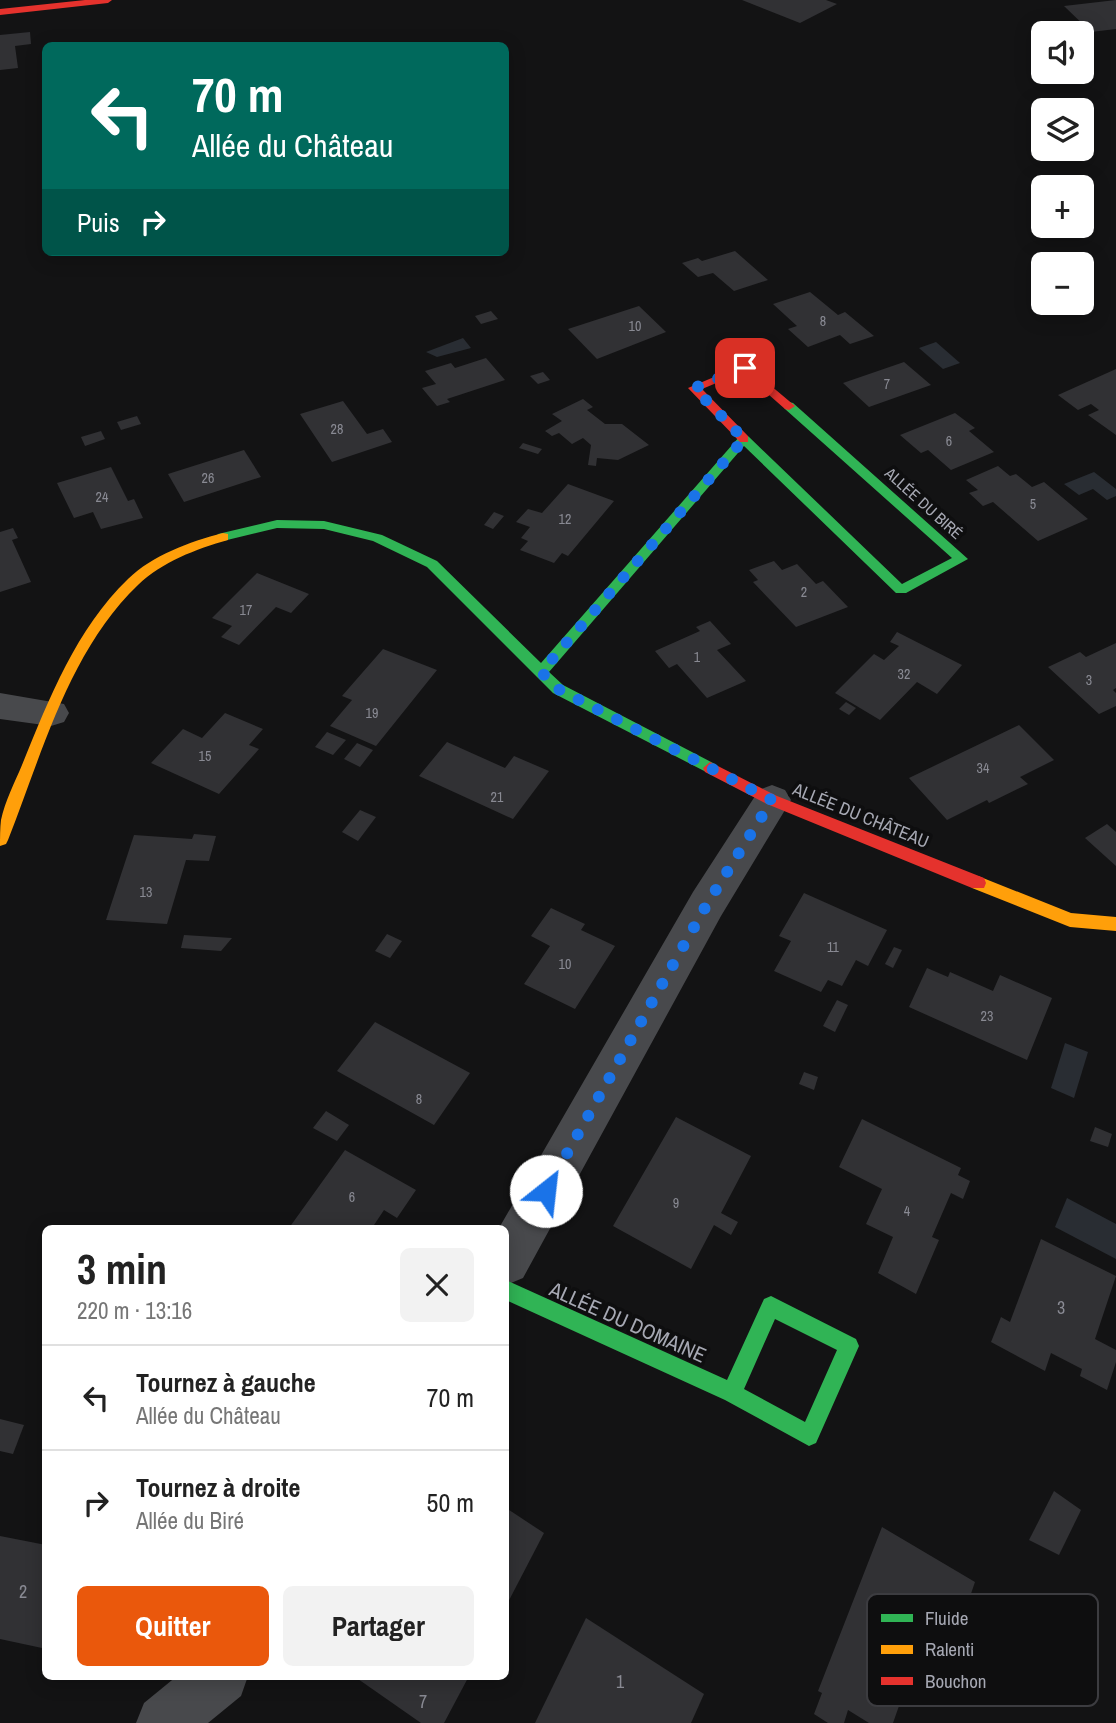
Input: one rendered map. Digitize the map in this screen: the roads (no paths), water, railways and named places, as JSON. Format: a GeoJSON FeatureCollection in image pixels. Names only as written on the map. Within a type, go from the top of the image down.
{"type":"FeatureCollection","features":[{"type":"Feature","properties":{"kind":"street"},"geometry":{"type":"LineString","coordinates":[[0,12],[108,0]]}},
{"type":"Feature","properties":{"kind":"street","name":"ALLÉE DU BIRÉ"},"geometry":{"type":"LineString","coordinates":[[745,368],[961,559],[901,590],[744,439],[694,388],[745,368]]}},
{"type":"Feature","properties":{"kind":"street"},"geometry":{"type":"LineString","coordinates":[[541,672],[744,439]]}},
{"type":"Feature","properties":{"kind":"street","name":"ALLÉE DU CHÂTEAU"},"geometry":{"type":"LineString","coordinates":[[0,840],[51,713],[73,666],[101,621],[134,581],[178,552],[217,538],[277,524],[324,525],[377,538],[432,564],[558,689],[772,800],[1070,920],[1116,924]]}},
{"type":"Feature","properties":{"kind":"street"},"geometry":{"type":"LineString","coordinates":[[0,706],[51,713]]}},
{"type":"Feature","properties":{"kind":"street"},"geometry":{"type":"LineString","coordinates":[[509,1257],[707,904],[772,800]]}},
{"type":"Feature","properties":{"kind":"street","name":"ALLÉE DU DOMAINE"},"geometry":{"type":"LineString","coordinates":[[509,1291],[732,1393],[810,1436],[849,1346],[771,1306],[732,1393]]}},
{"type":"Feature","properties":{"kind":"street"},"geometry":{"type":"LineString","coordinates":[[164,1723],[215,1680]]}}]}
